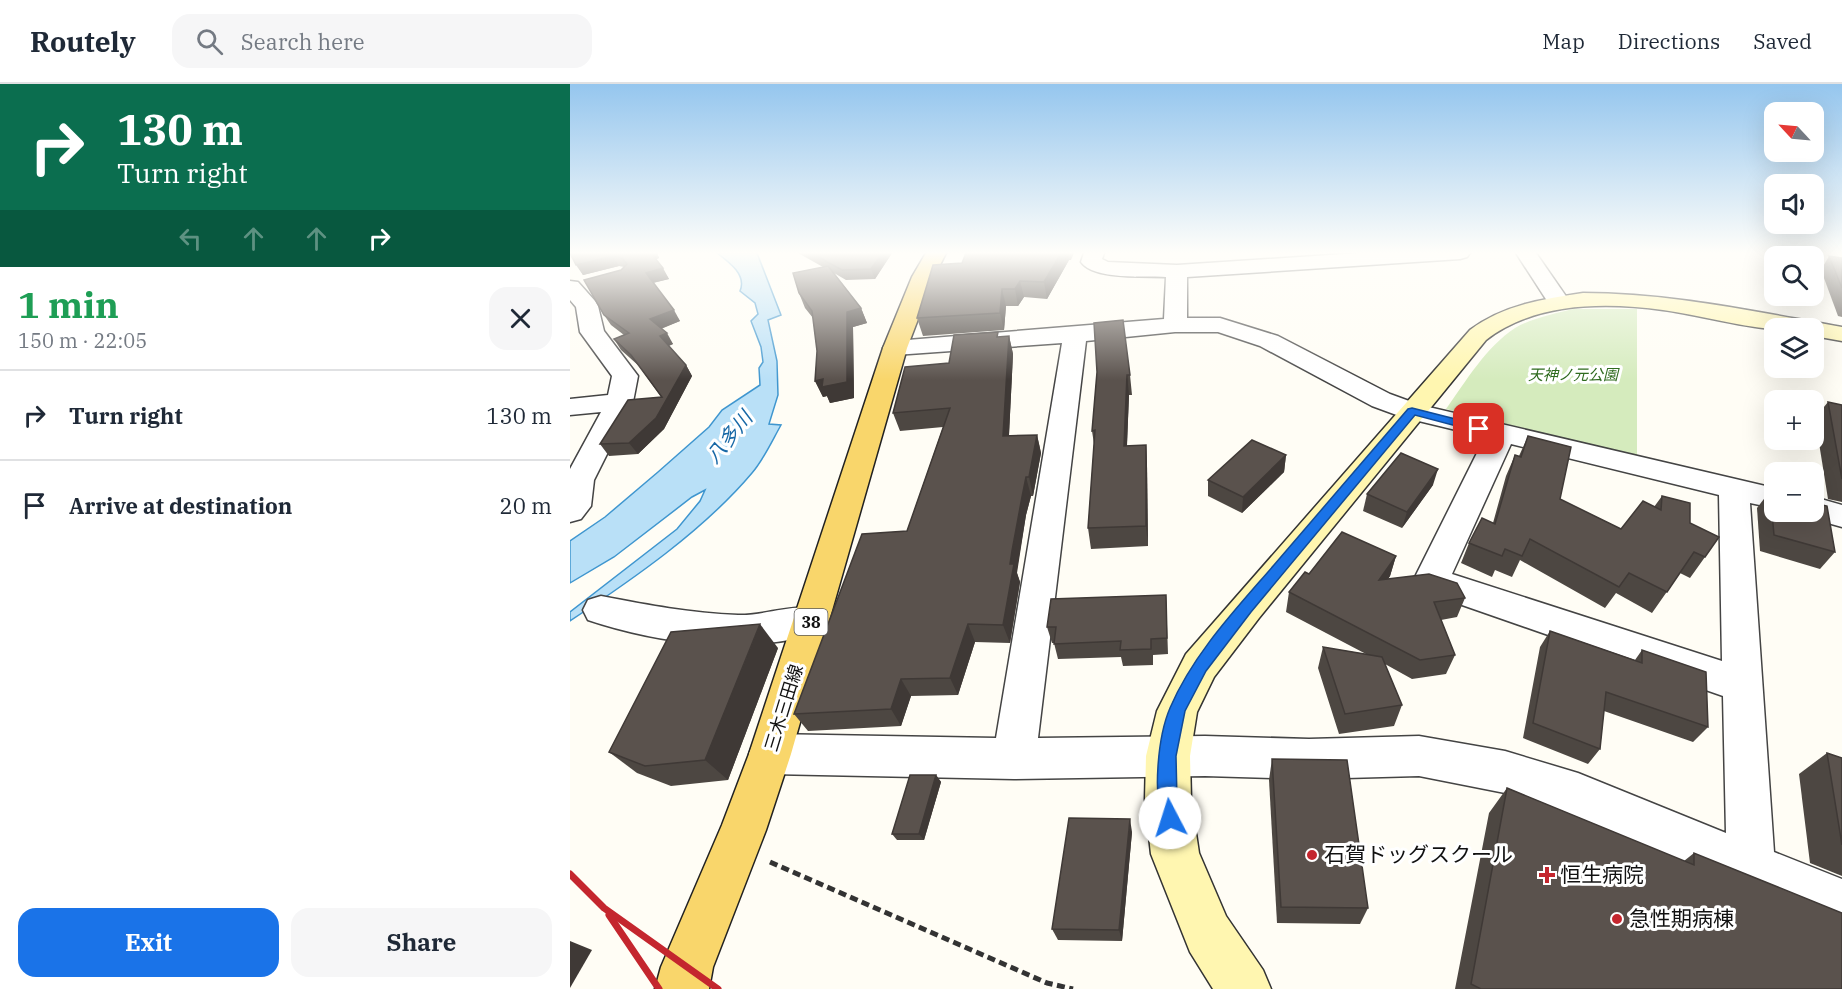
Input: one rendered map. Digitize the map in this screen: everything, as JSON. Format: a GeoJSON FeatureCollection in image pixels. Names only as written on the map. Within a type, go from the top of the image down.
{"type":"FeatureCollection","features":[{"type":"Feature","properties":{"kind":"main road","name":"三木三田線"},"geometry":{"type":"LineString","coordinates":[[682,989],[687,967],[736,847],[770,754],[895,348],[916,295]]}},
{"type":"Feature","properties":{"kind":"street"},"geometry":{"type":"LineString","coordinates":[[570,511],[575,506],[579,480],[620,402],[625,376],[592,332],[587,306],[582,295]]}},
{"type":"Feature","properties":{"kind":"street"},"geometry":{"type":"LineString","coordinates":[[1175,325],[1176,295]]}},
{"type":"Feature","properties":{"kind":"street"},"geometry":{"type":"LineString","coordinates":[[1554,295],[1559,302]]}},
{"type":"Feature","properties":{"kind":"street"},"geometry":{"type":"LineString","coordinates":[[1244,989],[1208,934],[1175,854],[1168,800],[1168,756],[1177,711],[1200,666],[1412,411],[1478,335],[1495,322],[1537,306],[1559,302],[1602,300],[1663,303],[1764,321]]}},
{"type":"Feature","properties":{"kind":"street"},"geometry":{"type":"LineString","coordinates":[[895,348],[1175,325],[1220,326],[1269,341],[1381,400],[1412,411],[1764,496]]}},
{"type":"Feature","properties":{"kind":"street"},"geometry":{"type":"LineString","coordinates":[[1824,331],[1842,334]]}},
{"type":"Feature","properties":{"kind":"street"},"geometry":{"type":"LineString","coordinates":[[1014,759],[1075,335]]}},
{"type":"Feature","properties":{"kind":"street"},"geometry":{"type":"LineString","coordinates":[[570,407],[620,402]]}},
{"type":"Feature","properties":{"kind":"street"},"geometry":{"type":"LineString","coordinates":[[1501,434],[1431,580],[1742,685]]}},
{"type":"Feature","properties":{"kind":"street"},"geometry":{"type":"LineString","coordinates":[[1734,488],[1751,867]]}},
{"type":"Feature","properties":{"kind":"street"},"geometry":{"type":"LineString","coordinates":[[1824,511],[1842,516]]}},
{"type":"Feature","properties":{"kind":"street"},"geometry":{"type":"LineString","coordinates":[[601,610],[676,626],[741,630],[811,621]]}},
{"type":"Feature","properties":{"kind":"street"},"geometry":{"type":"LineString","coordinates":[[770,754],[1014,759],[1168,756],[1309,759],[1419,756],[1504,772],[1578,795],[1842,904]]}},
{"type":"Feature","properties":{"kind":"path"},"geometry":{"type":"LineString","coordinates":[[736,847],[1047,983],[1073,989]]}},
{"type":"Feature","properties":{"kind":"green space","name":"天神ノ元公園"},"geometry":{"type":"Polygon","coordinates":[[[1573,309],[1637,309],[1637,456],[1446,409],[1477,365],[1515,328],[1573,309]]]}},
{"type":"Feature","properties":{"kind":"water","name":"八多川"},"geometry":{"type":"Polygon","coordinates":[[[745,295],[773,295],[781,315],[768,320],[777,361],[778,395],[769,424],[781,425],[764,456],[756,468],[712,515],[642,571],[570,621],[570,612],[677,529],[700,501],[705,490],[692,497],[614,557],[570,583],[570,541],[605,517],[658,472],[709,427],[722,410],[760,385],[759,368],[763,362],[761,347],[751,321],[758,314],[755,303],[745,295]]]}},
{"type":"Feature","properties":{"kind":"building"},"geometry":{"type":"Polygon","coordinates":[[[593,295],[663,295],[674,310],[650,319],[667,333],[660,336],[686,365],[656,418],[629,443],[600,444],[628,400],[662,397],[631,355],[614,339],[629,333],[604,315],[593,295]]]}},
{"type":"Feature","properties":{"kind":"building"},"geometry":{"type":"Polygon","coordinates":[[[801,295],[851,295],[861,308],[847,312],[847,382],[822,387],[823,379],[815,381],[817,351],[812,311],[801,295]]]}},
{"type":"Feature","properties":{"kind":"building"},"geometry":{"type":"Polygon","coordinates":[[[924,295],[1001,295],[1000,313],[917,318],[924,295]]]}},
{"type":"Feature","properties":{"kind":"building"},"geometry":{"type":"Polygon","coordinates":[[[1123,320],[1130,375],[1127,375],[1124,446],[1146,445],[1146,526],[1088,528],[1097,372],[1094,323],[1123,320]]]}},
{"type":"Feature","properties":{"kind":"building"},"geometry":{"type":"Polygon","coordinates":[[[998,332],[997,337],[1009,336],[1003,436],[1037,435],[1029,477],[1026,477],[1012,551],[1010,564],[1014,564],[1003,625],[968,624],[950,678],[901,679],[891,709],[794,714],[862,534],[907,531],[950,408],[893,413],[905,367],[949,363],[954,335],[998,332]]]}},
{"type":"Feature","properties":{"kind":"building"},"geometry":{"type":"Polygon","coordinates":[[[1828,402],[1842,405],[1842,479],[1828,402]]]}},
{"type":"Feature","properties":{"kind":"building"},"geometry":{"type":"Polygon","coordinates":[[[1528,436],[1571,447],[1560,499],[1621,529],[1643,501],[1661,510],[1662,496],[1690,503],[1690,523],[1719,537],[1705,557],[1694,552],[1667,592],[1629,573],[1619,587],[1530,539],[1522,556],[1505,549],[1502,556],[1469,543],[1482,518],[1495,524],[1515,455],[1521,457],[1528,436]]]}},
{"type":"Feature","properties":{"kind":"building"},"geometry":{"type":"Polygon","coordinates":[[[1252,440],[1286,455],[1243,497],[1208,480],[1252,440]]]}},
{"type":"Feature","properties":{"kind":"building"},"geometry":{"type":"Polygon","coordinates":[[[1401,453],[1438,469],[1407,512],[1367,494],[1401,453]]]}},
{"type":"Feature","properties":{"kind":"building"},"geometry":{"type":"Polygon","coordinates":[[[1824,505],[1827,506],[1835,552],[1774,535],[1773,522],[1824,522],[1824,505]]]}},
{"type":"Feature","properties":{"kind":"building"},"geometry":{"type":"Polygon","coordinates":[[[1342,532],[1396,556],[1379,580],[1429,574],[1457,583],[1465,598],[1434,602],[1455,655],[1420,660],[1289,592],[1305,572],[1309,574],[1342,532]]]}},
{"type":"Feature","properties":{"kind":"building"},"geometry":{"type":"Polygon","coordinates":[[[1166,595],[1167,638],[1151,639],[1151,649],[1120,650],[1121,641],[1054,644],[1056,627],[1047,627],[1051,599],[1166,595]]]}},
{"type":"Feature","properties":{"kind":"building"},"geometry":{"type":"Polygon","coordinates":[[[760,624],[705,760],[645,766],[609,752],[671,632],[760,624]]]}},
{"type":"Feature","properties":{"kind":"building"},"geometry":{"type":"Polygon","coordinates":[[[1550,631],[1642,663],[1642,650],[1706,672],[1708,727],[1606,692],[1600,749],[1533,723],[1550,631]]]}},
{"type":"Feature","properties":{"kind":"building"},"geometry":{"type":"Polygon","coordinates":[[[1323,647],[1382,657],[1402,705],[1345,714],[1323,647]]]}},
{"type":"Feature","properties":{"kind":"building"},"geometry":{"type":"Polygon","coordinates":[[[1827,753],[1842,758],[1842,845],[1827,753]]]}},
{"type":"Feature","properties":{"kind":"building"},"geometry":{"type":"Polygon","coordinates":[[[1272,759],[1347,760],[1368,908],[1281,907],[1272,759]]]}},
{"type":"Feature","properties":{"kind":"building"},"geometry":{"type":"Polygon","coordinates":[[[910,775],[936,775],[919,834],[892,834],[910,775]]]}},
{"type":"Feature","properties":{"kind":"building","name":"恒生病院"},"geometry":{"type":"Polygon","coordinates":[[[1507,788],[1694,865],[1694,853],[1842,913],[1842,989],[1481,989],[1471,984],[1507,788]]]}},
{"type":"Feature","properties":{"kind":"building"},"geometry":{"type":"Polygon","coordinates":[[[1069,818],[1130,819],[1119,930],[1052,929],[1069,818]]]}},
{"type":"Feature","properties":{"kind":"railway"},"geometry":{"type":"LineString","coordinates":[[570,874],[604,908],[718,989]]}},
{"type":"Feature","properties":{"kind":"railway"},"geometry":{"type":"LineString","coordinates":[[609,915],[659,989]]}},
{"type":"Feature","properties":{"kind":"place","name":"石賀ドッグスクール"},"geometry":{"type":"Point","coordinates":[1312,855]}},
{"type":"Feature","properties":{"kind":"place","name":"恒生病院"},"geometry":{"type":"Point","coordinates":[1547,875]}},
{"type":"Feature","properties":{"kind":"place","name":"急性期病棟"},"geometry":{"type":"Point","coordinates":[1617,919]}},
{"type":"Feature","properties":{"kind":"route"},"geometry":{"type":"LineString","coordinates":[[1170,818],[1168,756],[1177,711],[1200,666],[1246,608],[1412,411],[1479,429]]}}]}
